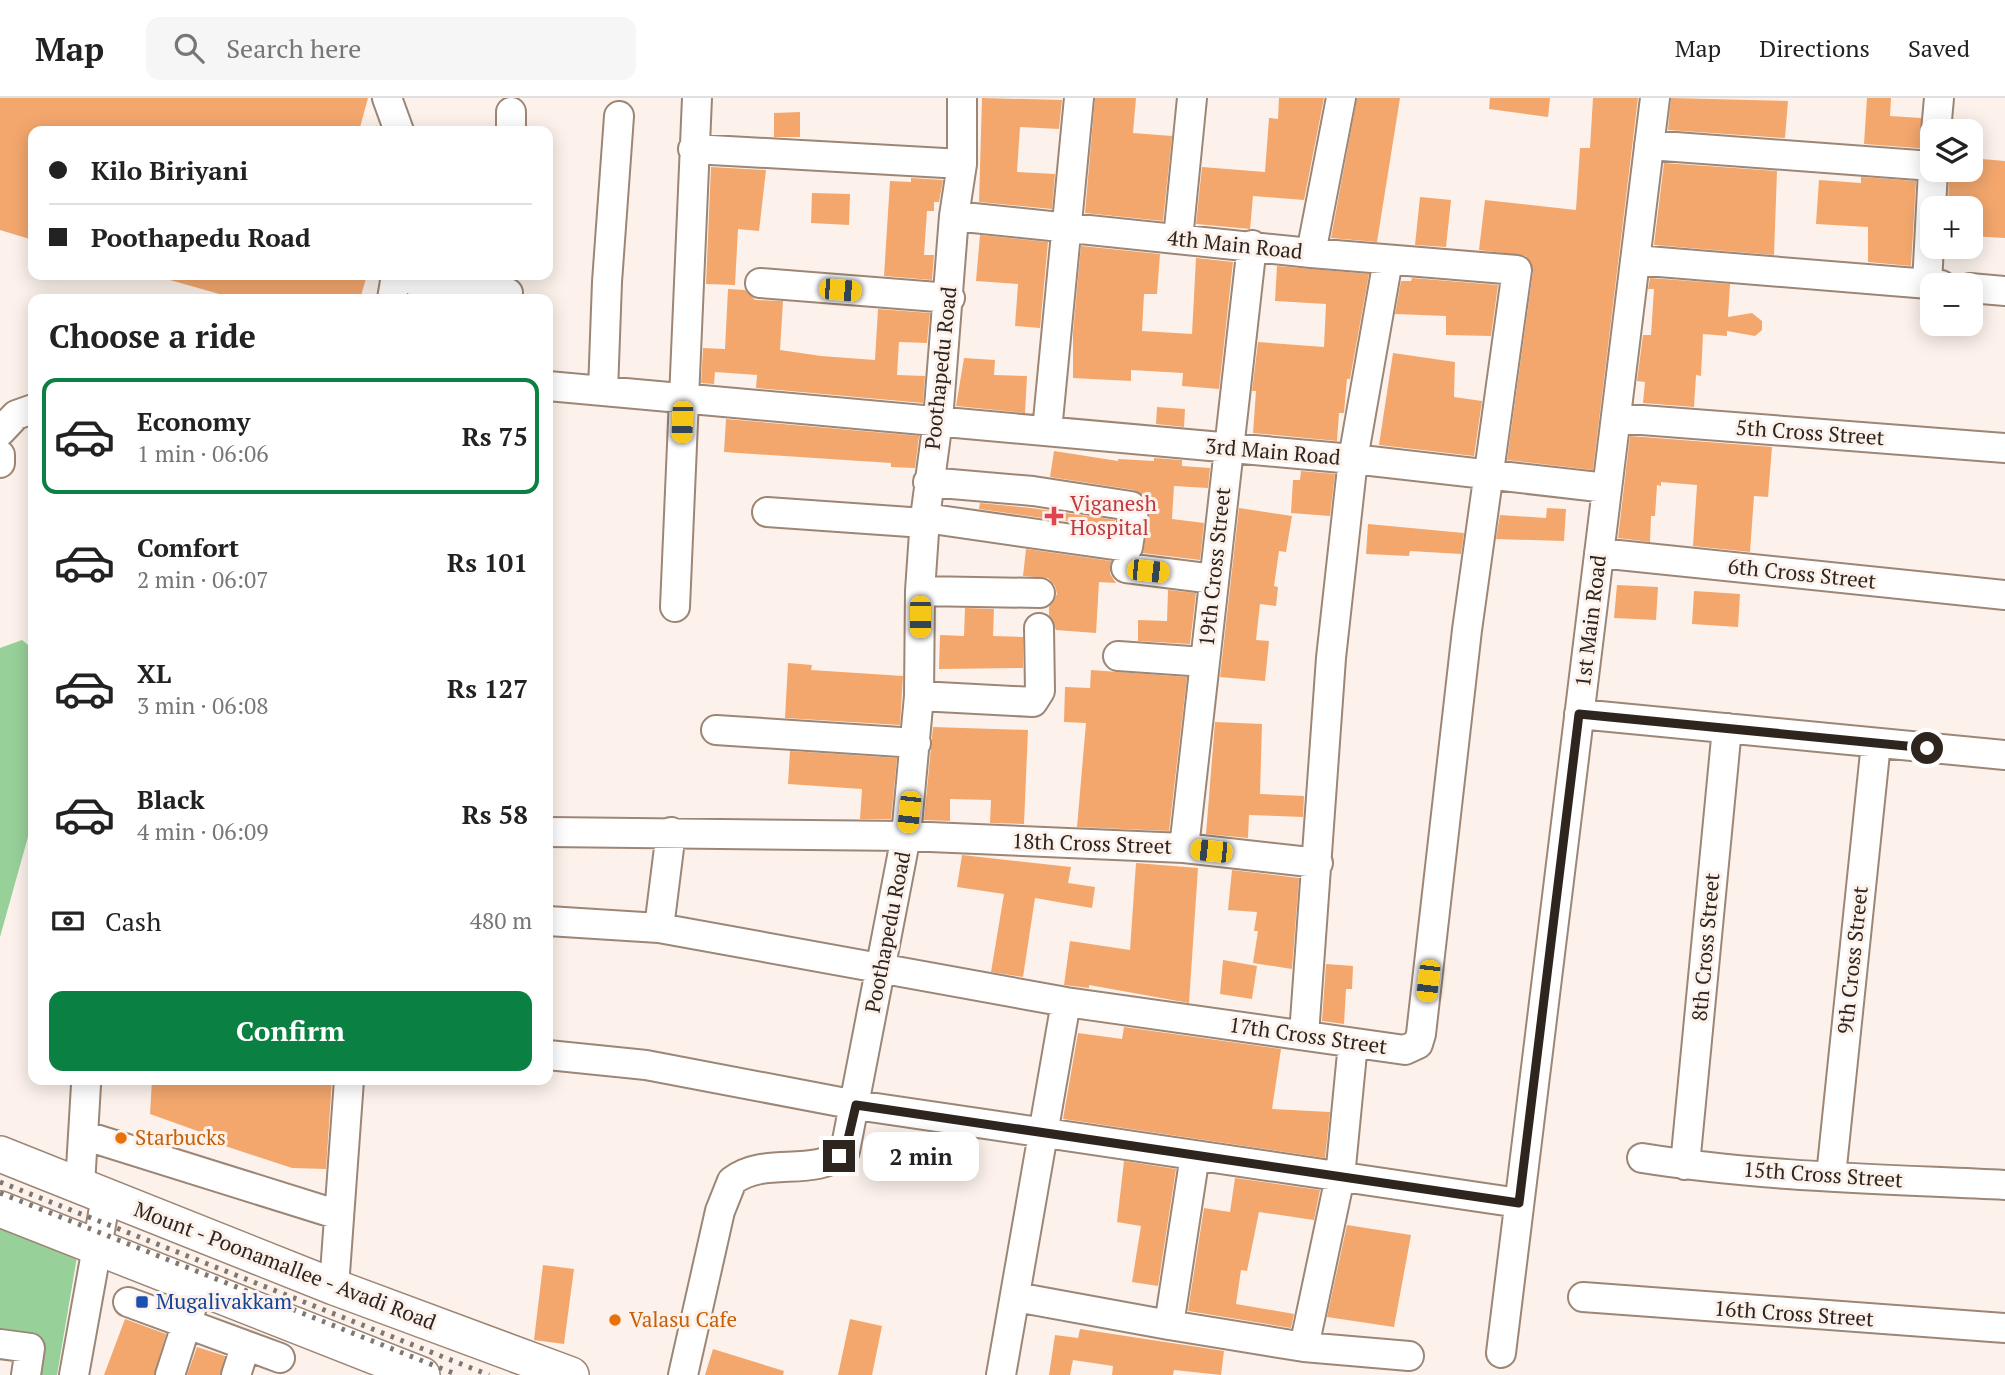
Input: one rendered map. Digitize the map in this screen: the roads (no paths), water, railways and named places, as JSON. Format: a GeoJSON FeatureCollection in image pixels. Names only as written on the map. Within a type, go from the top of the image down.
{"type":"FeatureCollection","features":[{"type":"Feature","properties":{"kind":"main road","name":"Mount - Poonamallee - Avadi Road"},"geometry":{"type":"LineString","coordinates":[[0,1154],[334,1287],[571,1375]]}},
{"type":"Feature","properties":{"kind":"main road"},"geometry":{"type":"LineString","coordinates":[[0,1209],[401,1371]]}},
{"type":"Feature","properties":{"kind":"street"},"geometry":{"type":"LineString","coordinates":[[387,98],[397,126]]}},
{"type":"Feature","properties":{"kind":"street"},"geometry":{"type":"LineString","coordinates":[[675,607],[696,98]]}},
{"type":"Feature","properties":{"kind":"street","name":"Poothapedu Road"},"geometry":{"type":"LineString","coordinates":[[683,1375],[720,1211],[732,1181],[757,1169],[826,1163],[839,1156],[845,1152],[856,1105],[906,836],[916,743],[920,591],[925,520],[938,421],[950,298],[954,216],[962,164],[962,98]]}},
{"type":"Feature","properties":{"kind":"street"},"geometry":{"type":"LineString","coordinates":[[1047,430],[1079,98]]}},
{"type":"Feature","properties":{"kind":"street"},"geometry":{"type":"LineString","coordinates":[[1178,239],[1192,98]]}},
{"type":"Feature","properties":{"kind":"street"},"geometry":{"type":"LineString","coordinates":[[1311,253],[1341,98]]}},
{"type":"Feature","properties":{"kind":"street","name":"1st Main Road"},"geometry":{"type":"LineString","coordinates":[[1501,1353],[1655,98]]}},
{"type":"Feature","properties":{"kind":"street"},"geometry":{"type":"LineString","coordinates":[[1938,119],[1939,98]]}},
{"type":"Feature","properties":{"kind":"street"},"geometry":{"type":"LineString","coordinates":[[603,391],[607,282],[619,116]]}},
{"type":"Feature","properties":{"kind":"street"},"geometry":{"type":"LineString","coordinates":[[1649,145],[1920,167]]}},
{"type":"Feature","properties":{"kind":"street"},"geometry":{"type":"LineString","coordinates":[[693,149],[962,164]]}},
{"type":"Feature","properties":{"kind":"street"},"geometry":{"type":"LineString","coordinates":[[1933,182],[1934,273]]}},
{"type":"Feature","properties":{"kind":"street","name":"4th Main Road"},"geometry":{"type":"LineString","coordinates":[[954,216],[1311,253],[1517,270],[1487,475]]}},
{"type":"Feature","properties":{"kind":"street","name":"19th Cross Street"},"geometry":{"type":"LineString","coordinates":[[1184,848],[1252,245]]}},
{"type":"Feature","properties":{"kind":"street"},"geometry":{"type":"LineString","coordinates":[[1304,1035],[1332,659],[1353,459],[1388,260]]}},
{"type":"Feature","properties":{"kind":"street"},"geometry":{"type":"LineString","coordinates":[[1635,260],[1920,284]]}},
{"type":"Feature","properties":{"kind":"street"},"geometry":{"type":"LineString","coordinates":[[408,281],[508,289]]}},
{"type":"Feature","properties":{"kind":"street"},"geometry":{"type":"LineString","coordinates":[[760,283],[950,298]]}},
{"type":"Feature","properties":{"kind":"street"},"geometry":{"type":"LineString","coordinates":[[1983,289],[2005,291]]}},
{"type":"Feature","properties":{"kind":"street","name":"3rd Main Road"},"geometry":{"type":"LineString","coordinates":[[553,386],[1229,447],[1607,488]]}},
{"type":"Feature","properties":{"kind":"street"},"geometry":{"type":"LineString","coordinates":[[0,432],[16,415],[28,411]]}},
{"type":"Feature","properties":{"kind":"street","name":"5th Cross Street"},"geometry":{"type":"LineString","coordinates":[[1616,418],[2005,448]]}},
{"type":"Feature","properties":{"kind":"street"},"geometry":{"type":"LineString","coordinates":[[0,455],[0,463]]}},
{"type":"Feature","properties":{"kind":"street","name":"17th Cross Street"},"geometry":{"type":"LineString","coordinates":[[553,921],[659,928],[880,966],[1066,1002],[1405,1050],[1413,1048],[1422,1034],[1448,787],[1487,475]]}},
{"type":"Feature","properties":{"kind":"street"},"geometry":{"type":"LineString","coordinates":[[766,512],[925,520],[1128,547],[1134,510],[1131,506],[1033,491],[928,482]]}},
{"type":"Feature","properties":{"kind":"street","name":"6th Cross Street"},"geometry":{"type":"LineString","coordinates":[[1599,553],[2005,595]]}},
{"type":"Feature","properties":{"kind":"street"},"geometry":{"type":"LineString","coordinates":[[1126,569],[1214,579]]}},
{"type":"Feature","properties":{"kind":"street"},"geometry":{"type":"LineString","coordinates":[[920,591],[1040,593]]}},
{"type":"Feature","properties":{"kind":"street"},"geometry":{"type":"LineString","coordinates":[[919,696],[1033,702],[1040,691],[1039,628]]}},
{"type":"Feature","properties":{"kind":"street"},"geometry":{"type":"LineString","coordinates":[[1118,656],[1205,662]]}},
{"type":"Feature","properties":{"kind":"street"},"geometry":{"type":"LineString","coordinates":[[1579,714],[2005,755]]}},
{"type":"Feature","properties":{"kind":"street","name":"8th Cross Street"},"geometry":{"type":"LineString","coordinates":[[1685,1165],[1727,728]]}},
{"type":"Feature","properties":{"kind":"street"},"geometry":{"type":"LineString","coordinates":[[716,730],[916,743]]}},
{"type":"Feature","properties":{"kind":"street","name":"9th Cross Street"},"geometry":{"type":"LineString","coordinates":[[1831,1176],[1876,743]]}},
{"type":"Feature","properties":{"kind":"street"},"geometry":{"type":"LineString","coordinates":[[659,928],[671,831]]}},
{"type":"Feature","properties":{"kind":"street","name":"18th Cross Street"},"geometry":{"type":"LineString","coordinates":[[553,832],[671,831],[730,836],[906,836],[1184,848],[1318,863]]}},
{"type":"Feature","properties":{"kind":"street"},"geometry":{"type":"LineString","coordinates":[[1001,1375],[1066,1002]]}},
{"type":"Feature","properties":{"kind":"street"},"geometry":{"type":"LineString","coordinates":[[1304,1347],[1340,1177],[1353,1043]]}},
{"type":"Feature","properties":{"kind":"street"},"geometry":{"type":"LineString","coordinates":[[553,1056],[646,1065],[856,1105],[1519,1203]]}},
{"type":"Feature","properties":{"kind":"street"},"geometry":{"type":"LineString","coordinates":[[74,1375],[95,1247],[93,1191],[83,1135],[86,1085]]}},
{"type":"Feature","properties":{"kind":"street"},"geometry":{"type":"LineString","coordinates":[[334,1287],[349,1085]]}},
{"type":"Feature","properties":{"kind":"street"},"geometry":{"type":"LineString","coordinates":[[83,1135],[339,1215]]}},
{"type":"Feature","properties":{"kind":"street"},"geometry":{"type":"LineString","coordinates":[[1169,1325],[1195,1155]]}},
{"type":"Feature","properties":{"kind":"street","name":"15th Cross Street"},"geometry":{"type":"LineString","coordinates":[[1642,1158],[1685,1165],[1831,1176],[2005,1185]]}},
{"type":"Feature","properties":{"kind":"street"},"geometry":{"type":"LineString","coordinates":[[170,1375],[198,1288]]}},
{"type":"Feature","properties":{"kind":"street"},"geometry":{"type":"LineString","coordinates":[[1016,1297],[1304,1347],[1409,1356]]}},
{"type":"Feature","properties":{"kind":"street","name":"16th Cross Street"},"geometry":{"type":"LineString","coordinates":[[1583,1297],[2005,1328]]}},
{"type":"Feature","properties":{"kind":"street"},"geometry":{"type":"LineString","coordinates":[[128,1302],[280,1358]]}},
{"type":"Feature","properties":{"kind":"street"},"geometry":{"type":"LineString","coordinates":[[0,1343],[30,1348],[26,1375]]}},
{"type":"Feature","properties":{"kind":"street"},"geometry":{"type":"LineString","coordinates":[[236,1375],[245,1347]]}},
{"type":"Feature","properties":{"kind":"railway"},"geometry":{"type":"LineString","coordinates":[[0,1182],[489,1375]]}},
{"type":"Feature","properties":{"kind":"railway"},"geometry":{"type":"LineString","coordinates":[[0,1193],[458,1375]]}},
{"type":"Feature","properties":{"kind":"place","name":"Viganesh Hospital"},"geometry":{"type":"Point","coordinates":[1054,516]}},
{"type":"Feature","properties":{"kind":"place","name":"Starbucks"},"geometry":{"type":"Point","coordinates":[121,1138]}},
{"type":"Feature","properties":{"kind":"place","name":"Mugalivakkam"},"geometry":{"type":"Point","coordinates":[142,1302]}},
{"type":"Feature","properties":{"kind":"place","name":"Valasu Cafe"},"geometry":{"type":"Point","coordinates":[615,1320]}}]}
